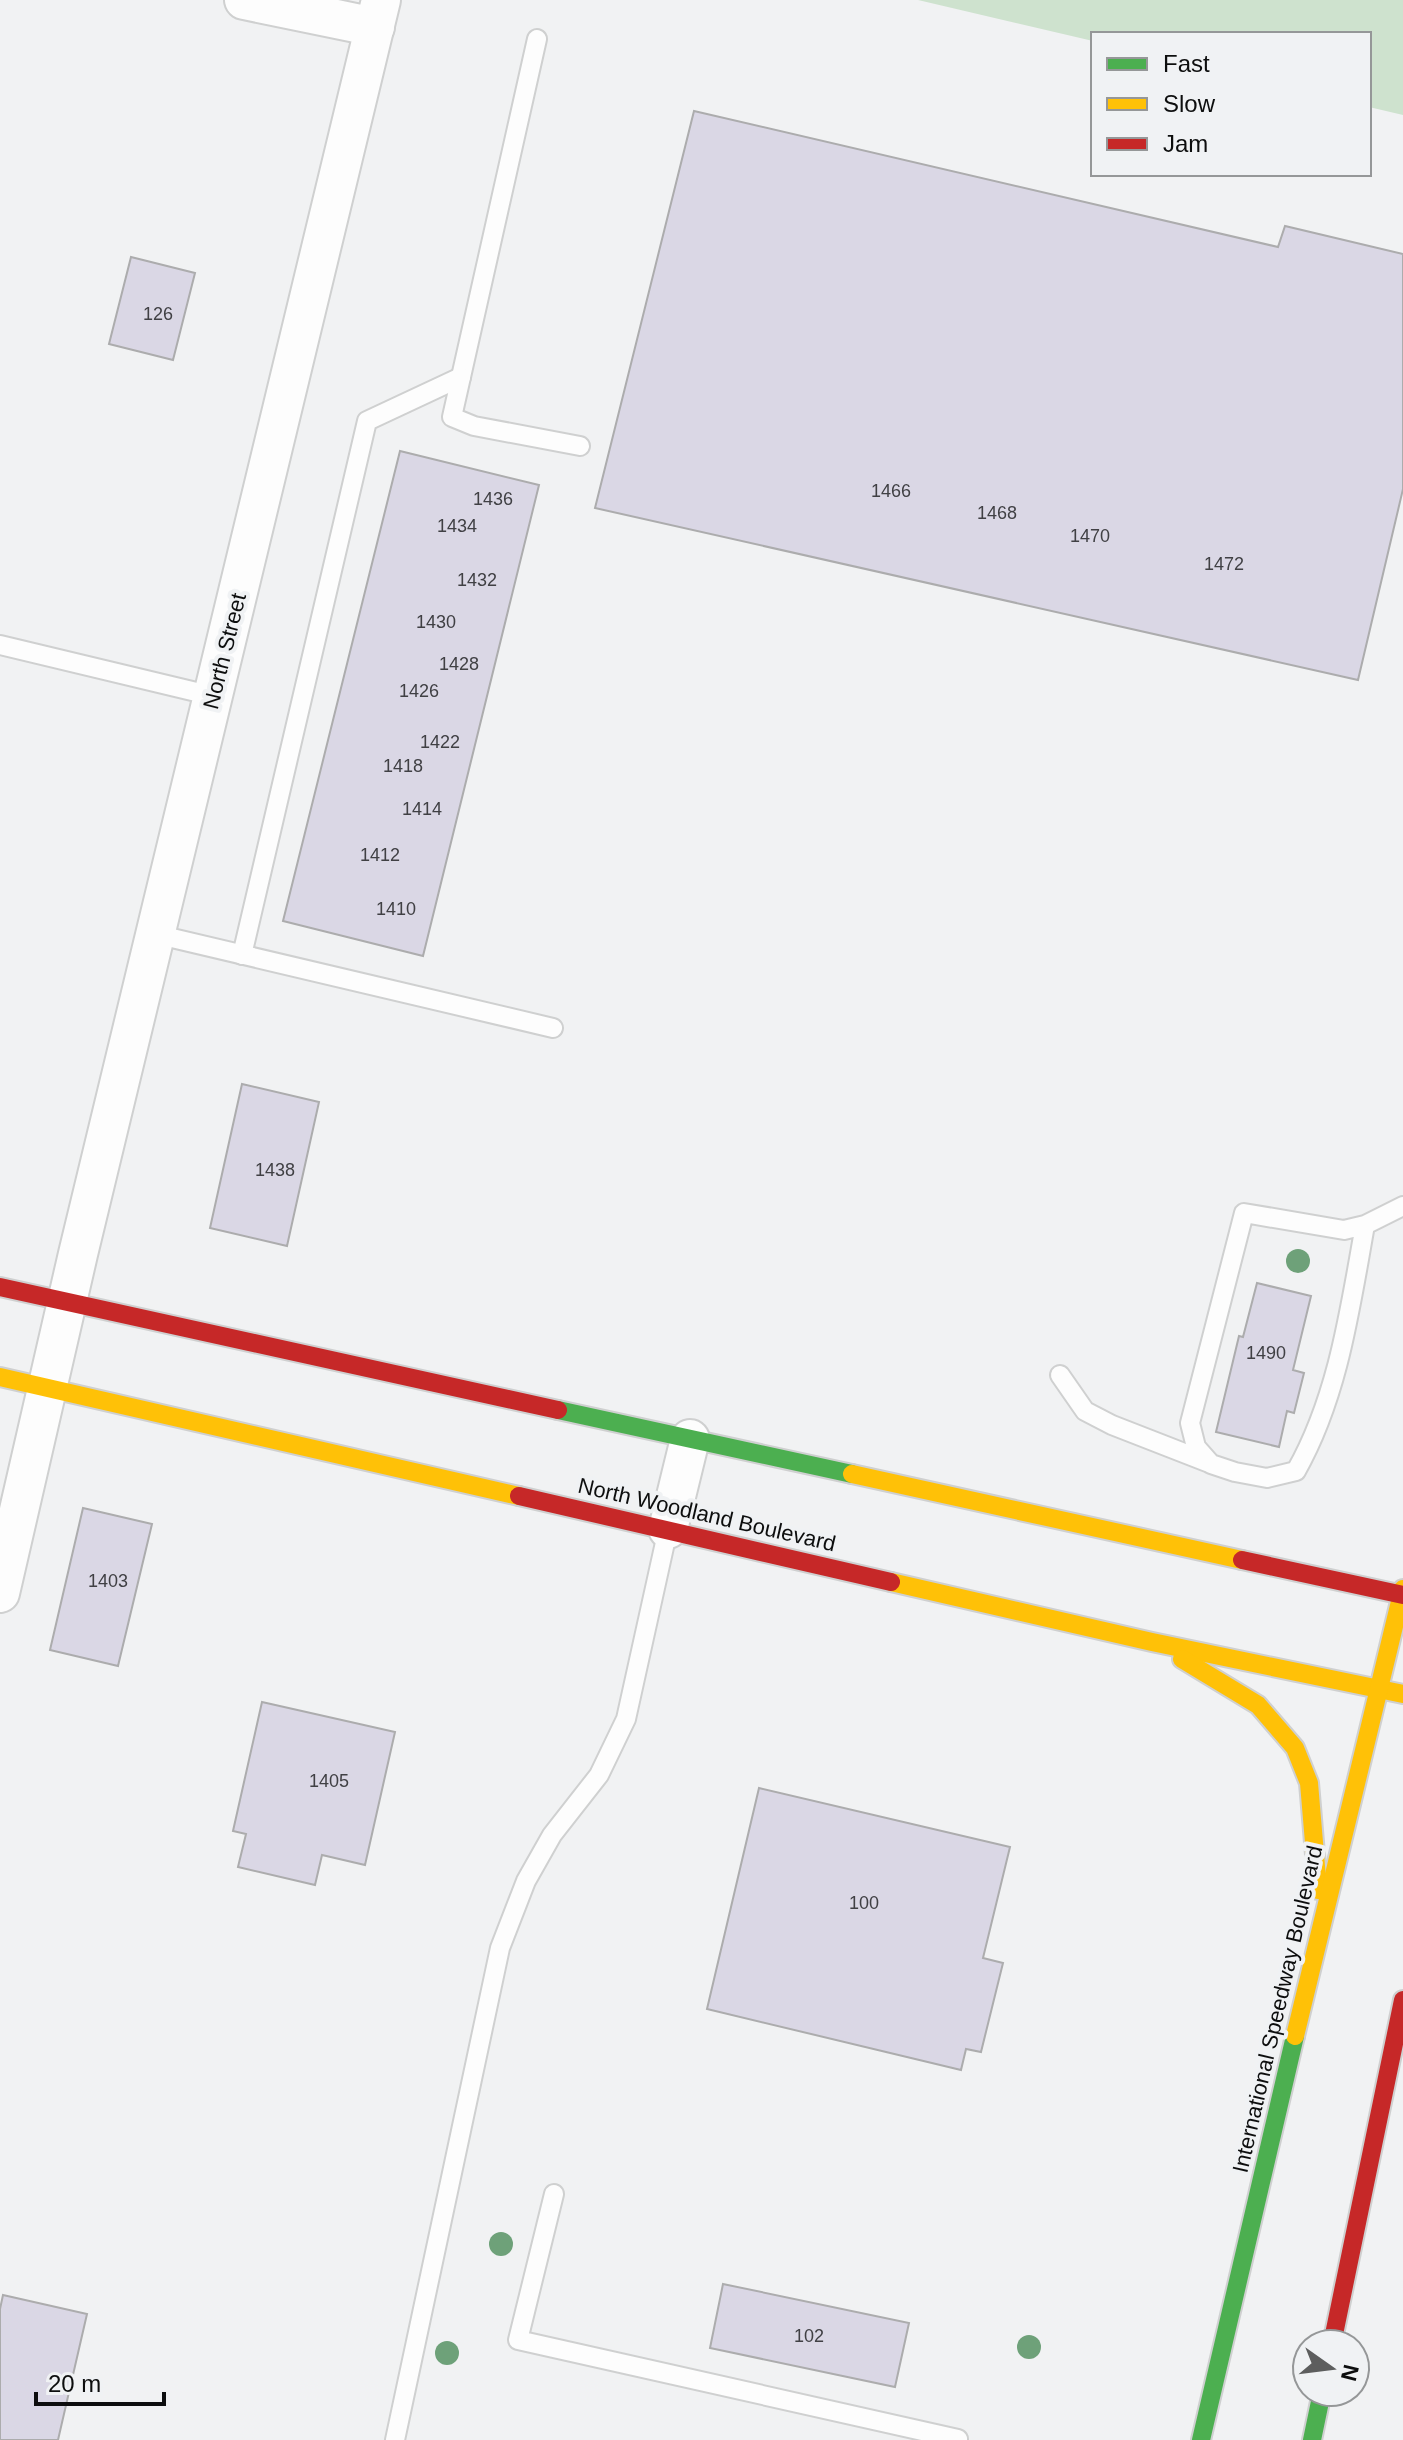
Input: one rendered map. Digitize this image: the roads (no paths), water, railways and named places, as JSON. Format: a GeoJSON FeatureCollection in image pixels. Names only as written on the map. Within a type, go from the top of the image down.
{"type":"FeatureCollection","features":[{"type":"Feature","properties":{"kind":"main road"},"geometry":{"type":"LineString","coordinates":[[0,1287],[1403,1593]]}},
{"type":"Feature","properties":{"kind":"main road","name":"North Woodland Boulevard"},"geometry":{"type":"LineString","coordinates":[[0,1377],[1152,1642],[1403,1694]]}},
{"type":"Feature","properties":{"kind":"main road","name":"International Speedway Boulevard"},"geometry":{"type":"LineString","coordinates":[[1201,2440],[1321,1926],[1403,1593]]}},
{"type":"Feature","properties":{"kind":"main road"},"geometry":{"type":"LineString","coordinates":[[1152,1642],[1258,1705],[1295,1748],[1309,1783],[1321,1926]]}},
{"type":"Feature","properties":{"kind":"main road"},"geometry":{"type":"LineString","coordinates":[[1335,2328],[1403,2000]]}},
{"type":"Feature","properties":{"kind":"main road"},"geometry":{"type":"LineString","coordinates":[[1312,2440],[1319,2408]]}},
{"type":"Feature","properties":{"kind":"street"},"geometry":{"type":"LineString","coordinates":[[244,0],[378,13]]}},
{"type":"Feature","properties":{"kind":"street","name":"North Street"},"geometry":{"type":"LineString","coordinates":[[0,1593],[66,1302],[378,13]]}},
{"type":"Feature","properties":{"kind":"street"},"geometry":{"type":"LineString","coordinates":[[668,1529],[690,1439]]}},
{"type":"Feature","properties":{"kind":"lane"},"geometry":{"type":"LineString","coordinates":[[537,39],[452,417],[474,426],[580,446]]}},
{"type":"Feature","properties":{"kind":"lane"},"geometry":{"type":"LineString","coordinates":[[242,955],[367,421],[461,377]]}},
{"type":"Feature","properties":{"kind":"lane"},"geometry":{"type":"LineString","coordinates":[[0,645],[213,696]]}},
{"type":"Feature","properties":{"kind":"lane"},"geometry":{"type":"LineString","coordinates":[[155,934],[553,1028]]}},
{"type":"Feature","properties":{"kind":"lane"},"geometry":{"type":"LineString","coordinates":[[1211,1464],[1196,1447],[1190,1423],[1244,1213],[1344,1230],[1365,1225],[1403,1206]]}},
{"type":"Feature","properties":{"kind":"lane"},"geometry":{"type":"LineString","coordinates":[[1060,1375],[1085,1411],[1112,1425],[1235,1472],[1267,1478],[1296,1471],[1321,1419],[1349,1313],[1365,1225]]}},
{"type":"Feature","properties":{"kind":"lane"},"geometry":{"type":"LineString","coordinates":[[395,2440],[500,1948],[526,1881],[552,1835],[599,1775],[626,1719],[668,1529]]}},
{"type":"Feature","properties":{"kind":"lane"},"geometry":{"type":"LineString","coordinates":[[554,2194],[518,2340],[958,2439]]}}]}
